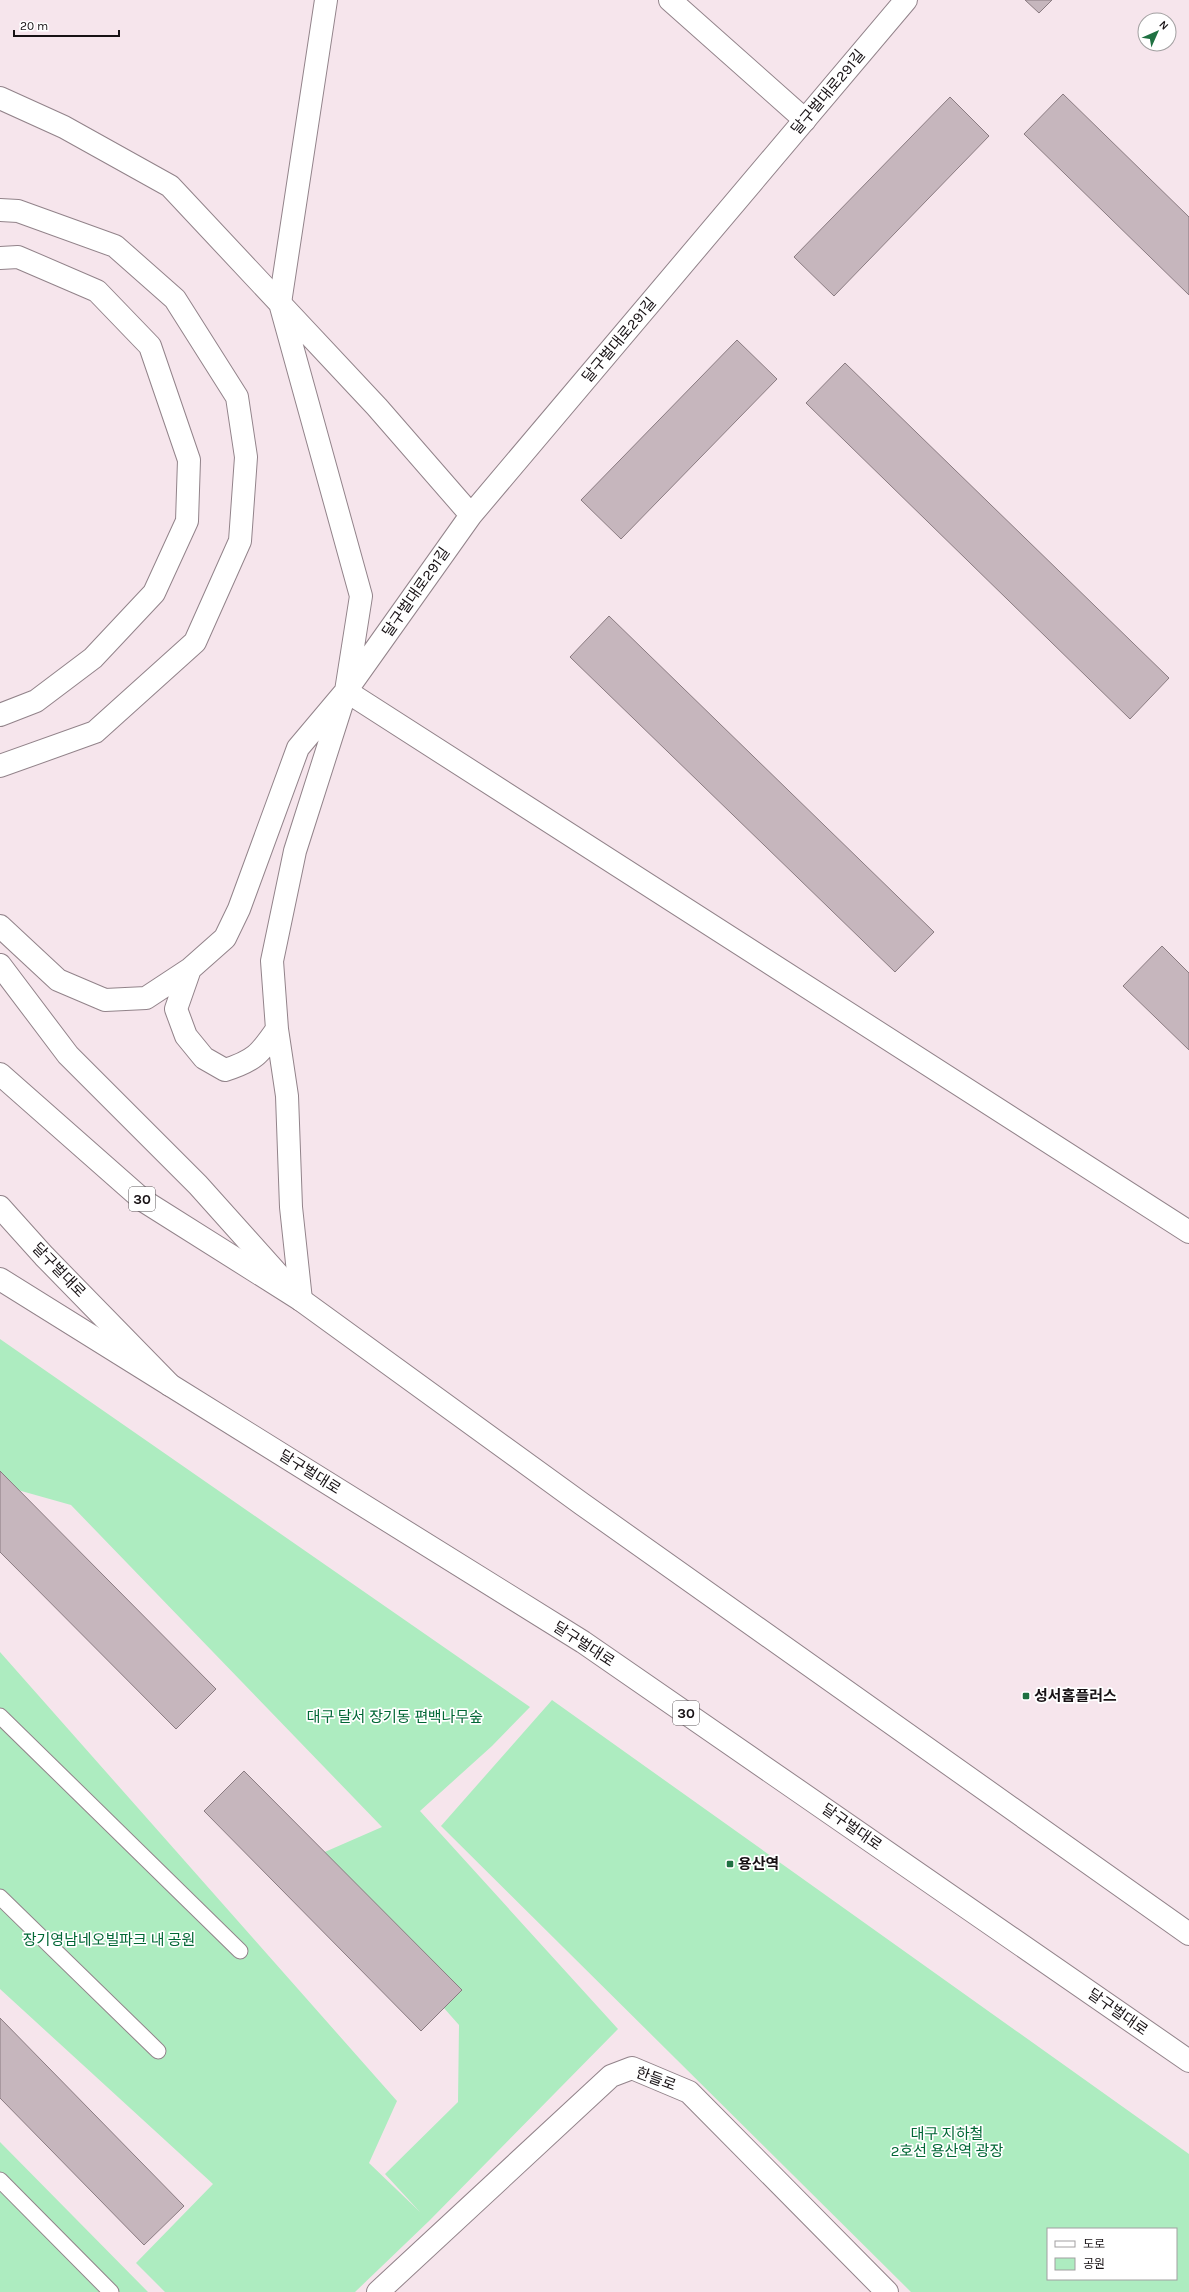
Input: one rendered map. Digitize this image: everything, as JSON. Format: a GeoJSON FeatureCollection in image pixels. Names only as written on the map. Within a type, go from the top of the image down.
{"type":"FeatureCollection","features":[{"type":"Feature","properties":{"kind":"main road"},"geometry":{"type":"LineString","coordinates":[[301,1300],[291,1207],[288,1096],[277,1029],[272,961],[295,851],[346,691],[361,596],[280,303],[326,0]]}},
{"type":"Feature","properties":{"kind":"main road"},"geometry":{"type":"LineString","coordinates":[[670,0],[805,120]]}},
{"type":"Feature","properties":{"kind":"main road","name":"달구벌대로291길"},"geometry":{"type":"LineString","coordinates":[[346,691],[471,515],[906,0]]}},
{"type":"Feature","properties":{"kind":"main road"},"geometry":{"type":"LineString","coordinates":[[0,98],[64,127],[170,186],[377,407],[471,515]]}},
{"type":"Feature","properties":{"kind":"main road"},"geometry":{"type":"LineString","coordinates":[[0,210],[18,211],[115,246],[175,299],[237,397],[246,457],[240,541],[195,642],[95,732],[0,766]]}},
{"type":"Feature","properties":{"kind":"main road"},"geometry":{"type":"LineString","coordinates":[[0,258],[18,257],[97,291],[150,346],[189,460],[187,521],[154,593],[93,658],[36,701],[0,715]]}},
{"type":"Feature","properties":{"kind":"main road"},"geometry":{"type":"LineString","coordinates":[[0,926],[58,980],[105,1000],[146,998],[190,969],[225,938],[239,909],[298,748],[346,691]]}},
{"type":"Feature","properties":{"kind":"main road"},"geometry":{"type":"LineString","coordinates":[[346,691],[1189,1232]]}},
{"type":"Feature","properties":{"kind":"main road"},"geometry":{"type":"LineString","coordinates":[[0,966],[68,1055],[198,1185],[301,1300]]}},
{"type":"Feature","properties":{"kind":"main road"},"geometry":{"type":"LineString","coordinates":[[190,969],[176,1009],[186,1036],[204,1058],[225,1070],[247,1063],[264,1048],[277,1029]]}},
{"type":"Feature","properties":{"kind":"main road","name":"30"},"geometry":{"type":"LineString","coordinates":[[0,1074],[144,1201],[301,1300],[588,1508],[1189,1934]]}},
{"type":"Feature","properties":{"kind":"main road","name":"달구벌대로"},"geometry":{"type":"LineString","coordinates":[[0,1207],[44,1256],[170,1385],[583,1642],[1189,2061]]}},
{"type":"Feature","properties":{"kind":"main road"},"geometry":{"type":"LineString","coordinates":[[0,1279],[170,1385]]}},
{"type":"Feature","properties":{"kind":"main road","name":"한들로"},"geometry":{"type":"LineString","coordinates":[[378,2292],[610,2076],[632,2068],[689,2092],[887,2292]]}},
{"type":"Feature","properties":{"kind":"lane"},"geometry":{"type":"LineString","coordinates":[[0,1716],[240,1950]]}},
{"type":"Feature","properties":{"kind":"lane"},"geometry":{"type":"LineString","coordinates":[[0,1897],[158,2051]]}},
{"type":"Feature","properties":{"kind":"lane"},"geometry":{"type":"LineString","coordinates":[[0,2180],[111,2292]]}},
{"type":"Feature","properties":{"kind":"green space"},"geometry":{"type":"Polygon","coordinates":[[[0,1339],[530,1707],[492,1746],[420,1811],[618,2029],[429,2221],[355,2292],[165,2292],[136,2263],[213,2184],[0,1989],[0,1652],[397,2101],[369,2163],[420,2212],[385,2174],[458,2102],[459,2025],[311,1858],[382,1827],[71,1505],[0,1485],[0,1339]]]}},
{"type":"Feature","properties":{"kind":"green space","name":"대구 지하철 2호선 용산역 광장"},"geometry":{"type":"Polygon","coordinates":[[[552,1700],[1189,2154],[1189,2292],[911,2292],[441,1826],[552,1700]]]}},
{"type":"Feature","properties":{"kind":"green space"},"geometry":{"type":"Polygon","coordinates":[[[0,2142],[148,2292],[0,2292],[0,2142]]]}},
{"type":"Feature","properties":{"kind":"building"},"geometry":{"type":"Polygon","coordinates":[[[1025,0],[1052,0],[1039,13],[1025,0]]]}},
{"type":"Feature","properties":{"kind":"building"},"geometry":{"type":"Polygon","coordinates":[[[1063,94],[1189,217],[1189,295],[1024,134],[1063,94]]]}},
{"type":"Feature","properties":{"kind":"building"},"geometry":{"type":"Polygon","coordinates":[[[950,97],[989,136],[834,296],[794,257],[950,97]]]}},
{"type":"Feature","properties":{"kind":"building"},"geometry":{"type":"Polygon","coordinates":[[[737,340],[777,379],[621,539],[581,500],[737,340]]]}},
{"type":"Feature","properties":{"kind":"building"},"geometry":{"type":"Polygon","coordinates":[[[845,363],[1169,678],[1130,719],[806,403],[845,363]]]}},
{"type":"Feature","properties":{"kind":"building"},"geometry":{"type":"Polygon","coordinates":[[[609,616],[934,932],[895,972],[570,657],[609,616]]]}},
{"type":"Feature","properties":{"kind":"building"},"geometry":{"type":"Polygon","coordinates":[[[1162,946],[1189,973],[1189,1050],[1123,986],[1162,946]]]}},
{"type":"Feature","properties":{"kind":"building"},"geometry":{"type":"Polygon","coordinates":[[[0,1471],[216,1689],[176,1729],[0,1552],[0,1471]]]}},
{"type":"Feature","properties":{"kind":"building"},"geometry":{"type":"Polygon","coordinates":[[[244,1771],[462,1990],[421,2031],[204,1811],[244,1771]]]}},
{"type":"Feature","properties":{"kind":"building"},"geometry":{"type":"Polygon","coordinates":[[[0,2018],[184,2206],[144,2245],[0,2098],[0,2018]]]}},
{"type":"Feature","properties":{"kind":"place","name":"성서홈플러스"},"geometry":{"type":"Point","coordinates":[1026,1696]}},
{"type":"Feature","properties":{"kind":"place","name":"용산역"},"geometry":{"type":"Point","coordinates":[730,1864]}},
{"type":"Feature","properties":{"kind":"park label","name":"대구 달서 장기동 편백나무숲"},"geometry":{"type":"Point","coordinates":[395,1717]}},
{"type":"Feature","properties":{"kind":"park label","name":"장기영남네오빌파크 내 공원"},"geometry":{"type":"Point","coordinates":[109,1940]}}]}
